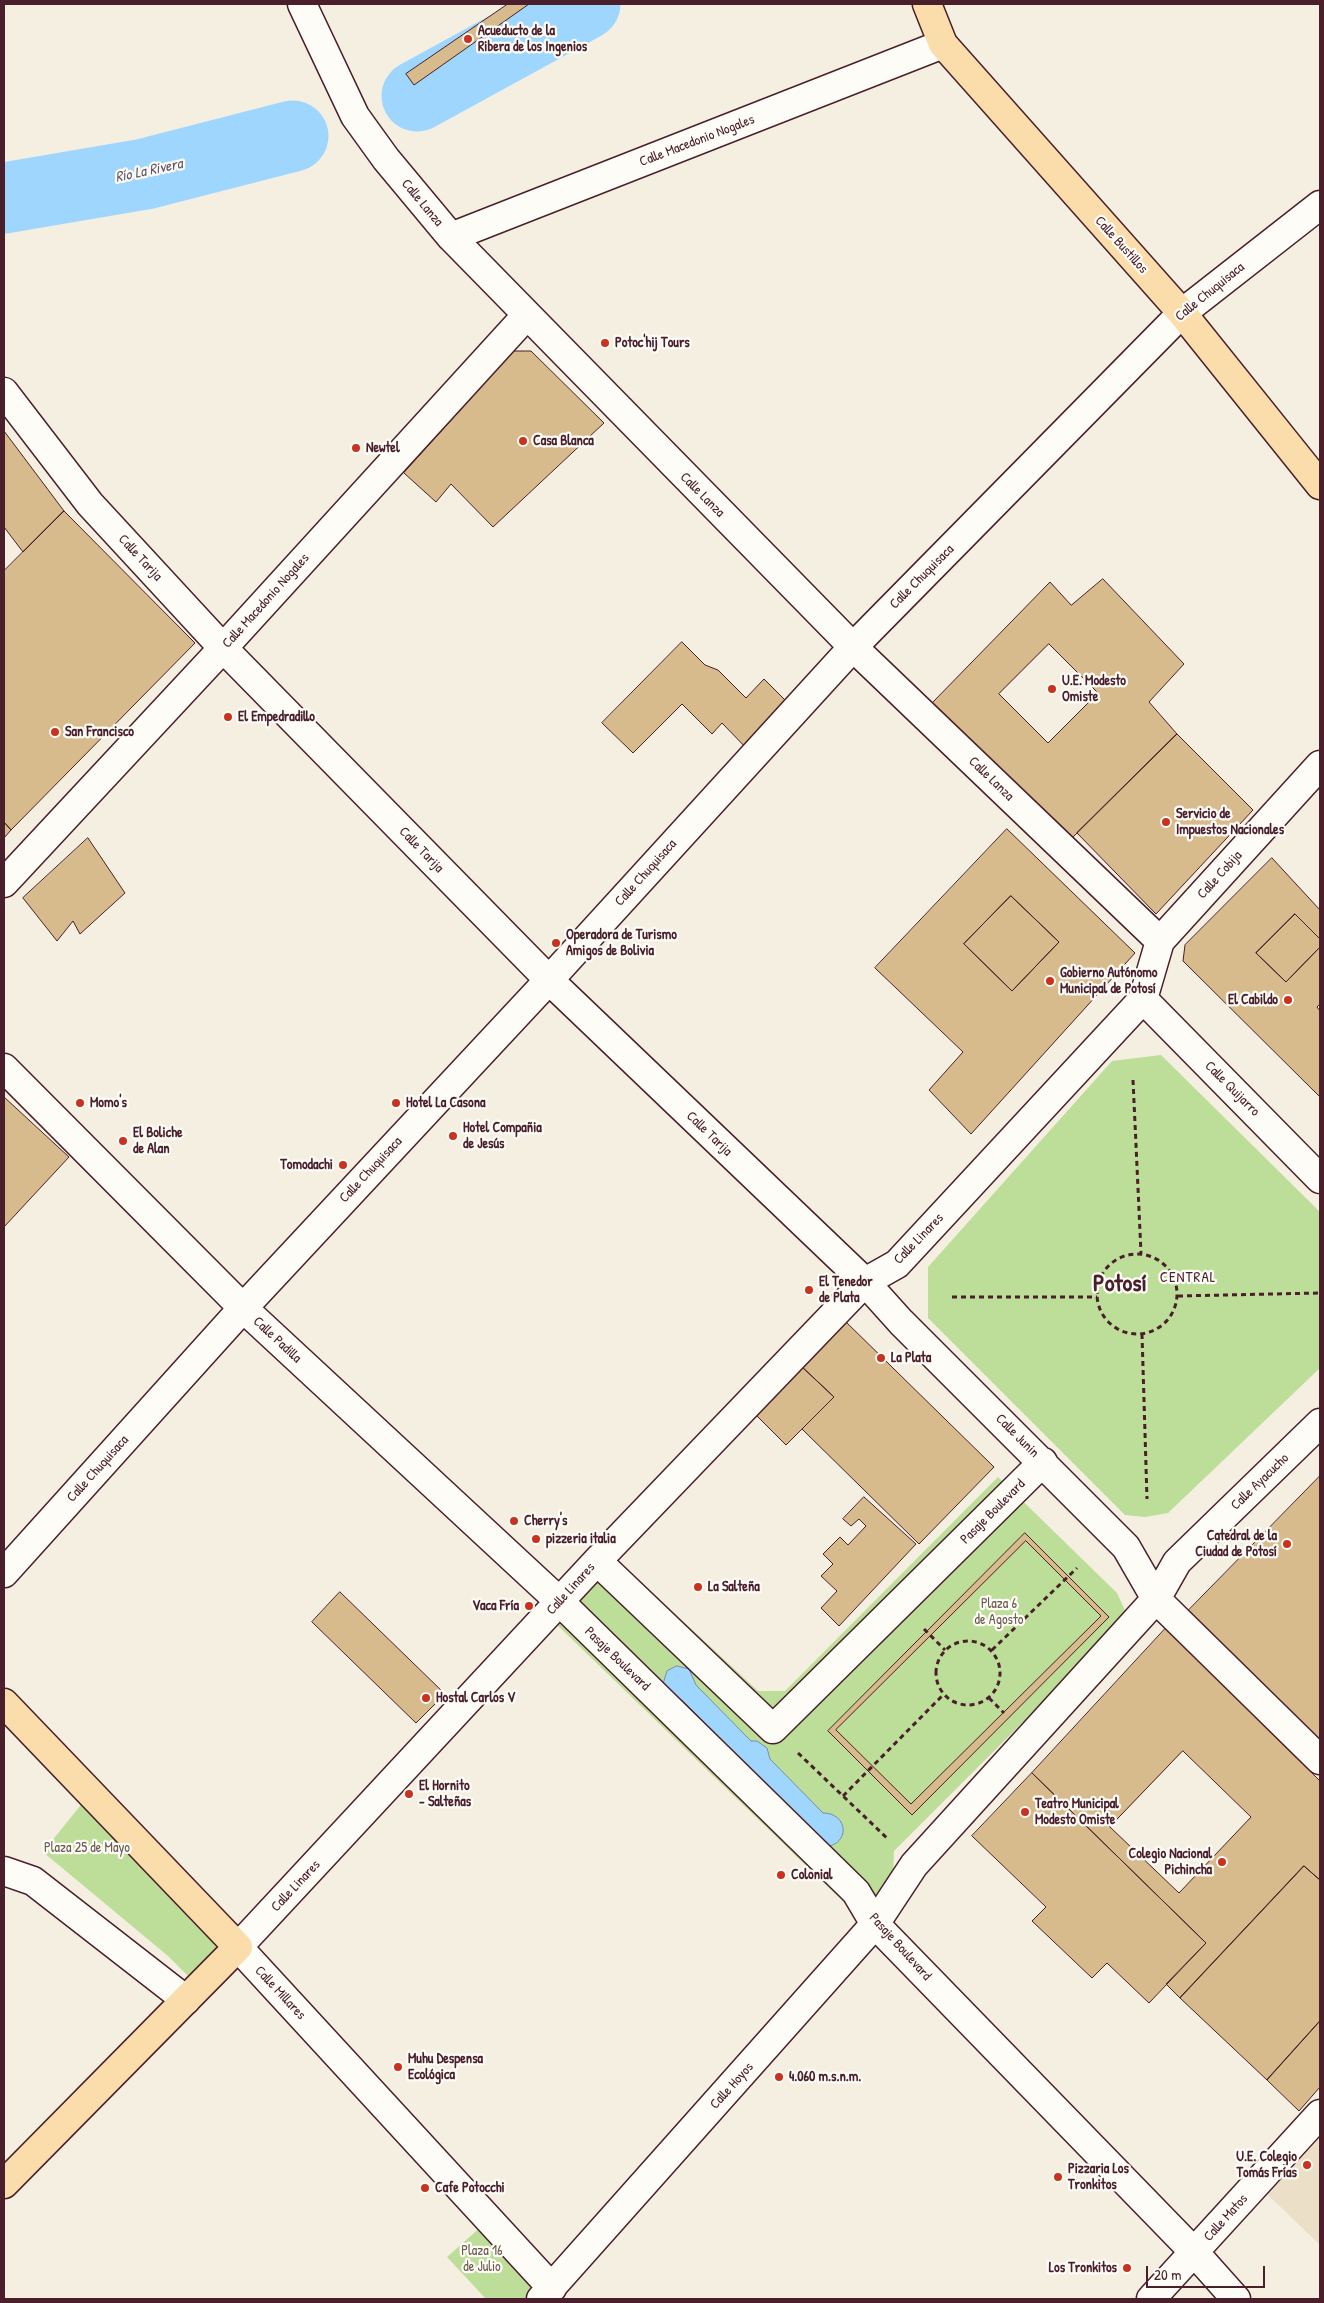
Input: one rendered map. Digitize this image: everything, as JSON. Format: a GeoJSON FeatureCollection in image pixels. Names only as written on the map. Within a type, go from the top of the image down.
{"type":"FeatureCollection","features":[{"type":"Feature","properties":{"kind":"main road","name":"Calle Bustillos"},"geometry":{"type":"LineString","coordinates":[[927,4],[943,44],[1182,314],[1320,485]]}},
{"type":"Feature","properties":{"kind":"main road","name":"Calle Millares"},"geometry":{"type":"LineString","coordinates":[[4,1703],[238,1948]]}},
{"type":"Feature","properties":{"kind":"main road","name":"Calle Linares"},"geometry":{"type":"LineString","coordinates":[[4,2184],[238,1948]]}},
{"type":"Feature","properties":{"kind":"street","name":"Calle Lanza"},"geometry":{"type":"LineString","coordinates":[[302,4],[355,116],[386,158],[451,237],[526,316],[853,647],[1160,941]]}},
{"type":"Feature","properties":{"kind":"street","name":"Calle Macedonio Nogales"},"geometry":{"type":"LineString","coordinates":[[451,237],[943,44]]}},
{"type":"Feature","properties":{"kind":"street","name":"Calle Chuquisaca"},"geometry":{"type":"LineString","coordinates":[[4,1574],[243,1308],[548,980],[853,647],[1182,314],[1320,205]]}},
{"type":"Feature","properties":{"kind":"street","name":"Calle Macedonio Nogales"},"geometry":{"type":"LineString","coordinates":[[4,883],[223,648],[526,316]]}},
{"type":"Feature","properties":{"kind":"street","name":"Calle Tarija"},"geometry":{"type":"LineString","coordinates":[[4,392],[90,504],[223,648],[548,980],[865,1282]]}},
{"type":"Feature","properties":{"kind":"street","name":"Calle Cobija"},"geometry":{"type":"LineString","coordinates":[[1160,941],[1320,765]]}},
{"type":"Feature","properties":{"kind":"street"},"geometry":{"type":"LineString","coordinates":[[1143,999],[1160,941]]}},
{"type":"Feature","properties":{"kind":"street","name":"Calle Quijarro"},"geometry":{"type":"LineString","coordinates":[[1143,999],[1320,1179]]}},
{"type":"Feature","properties":{"kind":"street","name":"Calle Linares"},"geometry":{"type":"LineString","coordinates":[[238,1948],[597,1561],[865,1282],[897,1264],[1143,999]]}},
{"type":"Feature","properties":{"kind":"street","name":"Calle Padilla"},"geometry":{"type":"LineString","coordinates":[[4,1068],[243,1308],[560,1602]]}},
{"type":"Feature","properties":{"kind":"street","name":"Calle Junin"},"geometry":{"type":"LineString","coordinates":[[865,1282],[901,1322],[1043,1462],[1126,1548],[1156,1599],[1320,1760]]}},
{"type":"Feature","properties":{"kind":"street","name":"Calle Ayacucho"},"geometry":{"type":"LineString","coordinates":[[1156,1599],[1177,1562],[1320,1423]]}},
{"type":"Feature","properties":{"kind":"street","name":"Pasaje Boulevard"},"geometry":{"type":"LineString","coordinates":[[773,1729],[1043,1462]]}},
{"type":"Feature","properties":{"kind":"street"},"geometry":{"type":"LineString","coordinates":[[597,1561],[773,1729]]}},
{"type":"Feature","properties":{"kind":"street","name":"Calle Hoyos"},"geometry":{"type":"LineString","coordinates":[[547,2294],[875,1924],[914,1865],[1156,1599]]}},
{"type":"Feature","properties":{"kind":"street","name":"Pasaje Boulevard"},"geometry":{"type":"LineString","coordinates":[[560,1602],[856,1892],[875,1924],[1195,2253],[1236,2299]]}},
{"type":"Feature","properties":{"kind":"street"},"geometry":{"type":"LineString","coordinates":[[4,1870],[33,1881],[186,2000]]}},
{"type":"Feature","properties":{"kind":"street","name":"Calle Millares"},"geometry":{"type":"LineString","coordinates":[[238,1948],[547,2294]]}},
{"type":"Feature","properties":{"kind":"street","name":"Calle Matos"},"geometry":{"type":"LineString","coordinates":[[1152,2299],[1320,2114]]}},
{"type":"Feature","properties":{"kind":"path"},"geometry":{"type":"LineString","coordinates":[[1133,1080],[1141,1253]]}},
{"type":"Feature","properties":{"kind":"path"},"geometry":{"type":"LineString","coordinates":[[1141,1253],[1155,1258],[1168,1267],[1177,1285],[1178,1296],[1171,1316],[1154,1331],[1142,1334],[1130,1333],[1112,1325],[1100,1310],[1097,1298],[1098,1286],[1108,1265],[1118,1258],[1141,1253]]}},
{"type":"Feature","properties":{"kind":"path"},"geometry":{"type":"LineString","coordinates":[[1178,1296],[1320,1293]]}},
{"type":"Feature","properties":{"kind":"path"},"geometry":{"type":"LineString","coordinates":[[952,1297],[1097,1298]]}},
{"type":"Feature","properties":{"kind":"path"},"geometry":{"type":"LineString","coordinates":[[1142,1334],[1147,1500]]}},
{"type":"Feature","properties":{"kind":"path"},"geometry":{"type":"LineString","coordinates":[[992,1650],[1077,1568]]}},
{"type":"Feature","properties":{"kind":"path"},"geometry":{"type":"LineString","coordinates":[[974,1640],[992,1650],[1001,1669],[996,1689],[989,1698],[968,1706],[958,1704],[944,1694],[936,1680],[936,1669],[945,1650],[953,1644],[974,1640]]}},
{"type":"Feature","properties":{"kind":"path"},"geometry":{"type":"LineString","coordinates":[[843,1796],[944,1694]]}},
{"type":"Feature","properties":{"kind":"path"},"geometry":{"type":"LineString","coordinates":[[989,1698],[1008,1717]]}},
{"type":"Feature","properties":{"kind":"path"},"geometry":{"type":"LineString","coordinates":[[773,1729],[914,1865]]}},
{"type":"Feature","properties":{"kind":"shaded area","name":"U.E. Colegio Tomás Frías"},"geometry":{"type":"Polygon","coordinates":[[[1320,2136],[1320,2245],[1267,2194],[1320,2136]]]}},
{"type":"Feature","properties":{"kind":"green space"},"geometry":{"type":"Polygon","coordinates":[[[1161,1055],[1320,1212],[1320,1368],[1168,1513],[1145,1517],[1125,1515],[928,1318],[928,1267],[1112,1061],[1161,1055]]]}},
{"type":"Feature","properties":{"kind":"green space","name":"Plaza 6 de Agosto"},"geometry":{"type":"Polygon","coordinates":[[[998,1477],[1117,1593],[1128,1617],[894,1851],[893,1877],[856,1914],[553,1621],[613,1556],[758,1691],[785,1691],[998,1477]]]}},
{"type":"Feature","properties":{"kind":"green space","name":"Plaza 25 de Mayo"},"geometry":{"type":"Polygon","coordinates":[[[84,1801],[221,1948],[190,1978],[168,1956],[43,1852],[84,1801]]]}},
{"type":"Feature","properties":{"kind":"green space","name":"Plaza 16 de Julio"},"geometry":{"type":"Polygon","coordinates":[[[483,2225],[534,2286],[532,2294],[526,2299],[486,2299],[447,2257],[483,2225]]]}},
{"type":"Feature","properties":{"kind":"water"},"geometry":{"type":"Polygon","coordinates":[[[677,1666],[689,1669],[696,1685],[751,1741],[757,1741],[767,1748],[770,1759],[823,1813],[831,1814],[838,1818],[843,1829],[839,1840],[833,1845],[825,1847],[756,1774],[751,1775],[736,1760],[736,1755],[682,1700],[677,1700],[662,1687],[667,1671],[677,1666]]]}},
{"type":"Feature","properties":{"kind":"building","name":"Acueducto de la Ribera de los Ingenios"},"geometry":{"type":"Polygon","coordinates":[[[508,4],[529,4],[414,85],[406,74],[508,4]]]}},
{"type":"Feature","properties":{"kind":"building"},"geometry":{"type":"Polygon","coordinates":[[[514,351],[531,351],[604,423],[493,527],[451,484],[436,502],[404,473],[514,351]]]}},
{"type":"Feature","properties":{"kind":"building"},"geometry":{"type":"Polygon","coordinates":[[[4,431],[64,511],[23,552],[4,527],[4,431]]]}},
{"type":"Feature","properties":{"kind":"building","name":"San Francisco"},"geometry":{"type":"Polygon","coordinates":[[[64,511],[195,643],[11,830],[4,822],[4,571],[64,511]]]}},
{"type":"Feature","properties":{"kind":"building"},"geometry":{"type":"Polygon","coordinates":[[[1103,579],[1184,664],[1149,702],[1177,734],[1071,839],[932,703],[1050,582],[1071,605],[1103,579]],[[1049,644],[999,694],[1048,743],[1098,693],[1049,644]]]}},
{"type":"Feature","properties":{"kind":"building"},"geometry":{"type":"Polygon","coordinates":[[[682,642],[705,665],[718,670],[746,698],[764,679],[794,709],[750,752],[722,723],[712,734],[682,704],[633,753],[602,723],[682,642]]]}},
{"type":"Feature","properties":{"kind":"building","name":"Servicio de Impuestos Nacionales"},"geometry":{"type":"Polygon","coordinates":[[[1177,734],[1253,810],[1156,914],[1077,833],[1177,734]]]}},
{"type":"Feature","properties":{"kind":"building"},"geometry":{"type":"Polygon","coordinates":[[[4,822],[11,830],[4,838],[4,822]]]}},
{"type":"Feature","properties":{"kind":"building"},"geometry":{"type":"Polygon","coordinates":[[[1007,829],[1135,953],[971,1134],[929,1090],[963,1052],[875,968],[1007,829]],[[1011,896],[964,944],[1012,991],[1059,942],[1011,896]]]}},
{"type":"Feature","properties":{"kind":"building"},"geometry":{"type":"Polygon","coordinates":[[[88,838],[125,893],[80,934],[73,921],[57,941],[23,898],[88,838]]]}},
{"type":"Feature","properties":{"kind":"building"},"geometry":{"type":"Polygon","coordinates":[[[1272,858],[1320,910],[1320,939],[1295,914],[1256,953],[1286,982],[1320,947],[1320,1004],[1317,1007],[1320,1011],[1320,1097],[1183,961],[1185,945],[1272,858]]]}},
{"type":"Feature","properties":{"kind":"building"},"geometry":{"type":"Polygon","coordinates":[[[1011,896],[1059,942],[1012,991],[964,944],[1011,896]]]}},
{"type":"Feature","properties":{"kind":"building"},"geometry":{"type":"Polygon","coordinates":[[[1295,914],[1320,939],[1320,947],[1286,982],[1256,953],[1295,914]]]}},
{"type":"Feature","properties":{"kind":"building"},"geometry":{"type":"Polygon","coordinates":[[[4,1097],[69,1157],[4,1227],[4,1097]]]}},
{"type":"Feature","properties":{"kind":"building"},"geometry":{"type":"Polygon","coordinates":[[[844,1320],[994,1467],[919,1544],[802,1429],[834,1397],[800,1365],[844,1320]]]}},
{"type":"Feature","properties":{"kind":"building"},"geometry":{"type":"Polygon","coordinates":[[[800,1365],[834,1397],[786,1445],[753,1412],[800,1365]]]}},
{"type":"Feature","properties":{"kind":"building","name":"Catedral de la Ciudad de Potosí"},"geometry":{"type":"Polygon","coordinates":[[[1320,1476],[1320,1744],[1186,1613],[1320,1476]]]}},
{"type":"Feature","properties":{"kind":"building"},"geometry":{"type":"Polygon","coordinates":[[[864,1497],[916,1544],[839,1626],[821,1608],[837,1591],[821,1576],[833,1564],[823,1554],[840,1537],[848,1545],[866,1526],[859,1519],[851,1526],[843,1519],[864,1497]]]}},
{"type":"Feature","properties":{"kind":"building"},"geometry":{"type":"Polygon","coordinates":[[[1025,1533],[1109,1617],[912,1815],[828,1731],[1025,1533]],[[1026,1541],[836,1730],[911,1804],[1101,1616],[1026,1541]]]}},
{"type":"Feature","properties":{"kind":"building"},"geometry":{"type":"Polygon","coordinates":[[[340,1592],[445,1694],[416,1723],[312,1622],[340,1592]]]}},
{"type":"Feature","properties":{"kind":"building"},"geometry":{"type":"Polygon","coordinates":[[[1166,1628],[1320,1781],[1320,1880],[1304,1866],[1180,1998],[1166,1984],[1206,1943],[1032,1773],[1166,1628]],[[1183,1751],[1110,1827],[1179,1893],[1251,1817],[1183,1751]]]}},
{"type":"Feature","properties":{"kind":"building"},"geometry":{"type":"Polygon","coordinates":[[[1032,1773],[1206,1943],[1149,2003],[1107,1963],[1092,1978],[1032,1921],[1046,1907],[972,1836],[1032,1773]]]}},
{"type":"Feature","properties":{"kind":"building"},"geometry":{"type":"Polygon","coordinates":[[[1304,1866],[1320,1880],[1320,2021],[1267,2080],[1180,1998],[1304,1866]]]}},
{"type":"Feature","properties":{"kind":"building"},"geometry":{"type":"Polygon","coordinates":[[[1320,2021],[1320,2087],[1299,2111],[1267,2080],[1320,2021]]]}},
{"type":"Feature","properties":{"kind":"waterway","name":"Río La Rivera"},"geometry":{"type":"LineString","coordinates":[[417,96],[585,4]]}},
{"type":"Feature","properties":{"kind":"waterway","name":"Río La Rivera"},"geometry":{"type":"LineString","coordinates":[[4,198],[145,174],[293,136]]}},
{"type":"Feature","properties":{"kind":"place","name":"Acueducto de la Ribera de los Ingenios"},"geometry":{"type":"Point","coordinates":[468,39]}},
{"type":"Feature","properties":{"kind":"place","name":"Potoc'hij Tours"},"geometry":{"type":"Point","coordinates":[605,343]}},
{"type":"Feature","properties":{"kind":"place","name":"Casa Blanca"},"geometry":{"type":"Point","coordinates":[523,441]}},
{"type":"Feature","properties":{"kind":"place","name":"Newtel"},"geometry":{"type":"Point","coordinates":[356,448]}},
{"type":"Feature","properties":{"kind":"place","name":"U.E. Modesto Omiste"},"geometry":{"type":"Point","coordinates":[1052,689]}},
{"type":"Feature","properties":{"kind":"place","name":"El Empedradillo"},"geometry":{"type":"Point","coordinates":[228,717]}},
{"type":"Feature","properties":{"kind":"place","name":"San Francisco"},"geometry":{"type":"Point","coordinates":[55,732]}},
{"type":"Feature","properties":{"kind":"place","name":"Servicio de Impuestos Nacionales"},"geometry":{"type":"Point","coordinates":[1166,822]}},
{"type":"Feature","properties":{"kind":"place","name":"Operadora de Turismo Amigos de Bolivia"},"geometry":{"type":"Point","coordinates":[556,943]}},
{"type":"Feature","properties":{"kind":"place","name":"Gobierno Autónomo Municipal de Potosí"},"geometry":{"type":"Point","coordinates":[1050,981]}},
{"type":"Feature","properties":{"kind":"place","name":"El Cabildo"},"geometry":{"type":"Point","coordinates":[1288,1000]}},
{"type":"Feature","properties":{"kind":"place","name":"Momo's"},"geometry":{"type":"Point","coordinates":[80,1103]}},
{"type":"Feature","properties":{"kind":"place","name":"Hotel La Casona"},"geometry":{"type":"Point","coordinates":[396,1103]}},
{"type":"Feature","properties":{"kind":"place","name":"Hotel Compañia de Jesús"},"geometry":{"type":"Point","coordinates":[453,1136]}},
{"type":"Feature","properties":{"kind":"place","name":"El Boliche de Alan"},"geometry":{"type":"Point","coordinates":[123,1141]}},
{"type":"Feature","properties":{"kind":"place","name":"Tomodachi"},"geometry":{"type":"Point","coordinates":[343,1165]}},
{"type":"Feature","properties":{"kind":"place","name":"El Tenedor de Plata"},"geometry":{"type":"Point","coordinates":[809,1290]}},
{"type":"Feature","properties":{"kind":"place","name":"La Plata"},"geometry":{"type":"Point","coordinates":[881,1358]}},
{"type":"Feature","properties":{"kind":"place","name":"Cherry's"},"geometry":{"type":"Point","coordinates":[514,1521]}},
{"type":"Feature","properties":{"kind":"place","name":"pizzeria italia"},"geometry":{"type":"Point","coordinates":[536,1539]}},
{"type":"Feature","properties":{"kind":"place","name":"Catedral de la Ciudad de Potosí"},"geometry":{"type":"Point","coordinates":[1287,1544]}},
{"type":"Feature","properties":{"kind":"place","name":"La Salteña"},"geometry":{"type":"Point","coordinates":[698,1587]}},
{"type":"Feature","properties":{"kind":"place","name":"Vaca Fría"},"geometry":{"type":"Point","coordinates":[529,1606]}},
{"type":"Feature","properties":{"kind":"place","name":"Hostal Carlos V"},"geometry":{"type":"Point","coordinates":[426,1698]}},
{"type":"Feature","properties":{"kind":"place","name":"El Hornito - Salteñas"},"geometry":{"type":"Point","coordinates":[409,1794]}},
{"type":"Feature","properties":{"kind":"place","name":"Teatro Municipal Modesto Omiste"},"geometry":{"type":"Point","coordinates":[1025,1812]}},
{"type":"Feature","properties":{"kind":"place","name":"Colegio Nacional Pichincha"},"geometry":{"type":"Point","coordinates":[1222,1862]}},
{"type":"Feature","properties":{"kind":"place","name":"Colonial"},"geometry":{"type":"Point","coordinates":[781,1875]}},
{"type":"Feature","properties":{"kind":"place","name":"Muhu Despensa Ecológica"},"geometry":{"type":"Point","coordinates":[398,2067]}},
{"type":"Feature","properties":{"kind":"place","name":"4.060 m.s.n.m."},"geometry":{"type":"Point","coordinates":[779,2077]}},
{"type":"Feature","properties":{"kind":"place","name":"U.E. Colegio Tomás Frías"},"geometry":{"type":"Point","coordinates":[1307,2165]}},
{"type":"Feature","properties":{"kind":"place","name":"Pizzaria Los Tronkitos"},"geometry":{"type":"Point","coordinates":[1058,2177]}},
{"type":"Feature","properties":{"kind":"place","name":"Cafe Potocchi"},"geometry":{"type":"Point","coordinates":[425,2188]}},
{"type":"Feature","properties":{"kind":"place","name":"Los Tronkitos"},"geometry":{"type":"Point","coordinates":[1127,2268]}},
{"type":"Feature","properties":{"kind":"district","name":"CENTRAL"},"geometry":{"type":"Point","coordinates":[1188,1278]}},
{"type":"Feature","properties":{"kind":"district","name":"Potosí"},"geometry":{"type":"Point","coordinates":[1120,1285]}}]}
